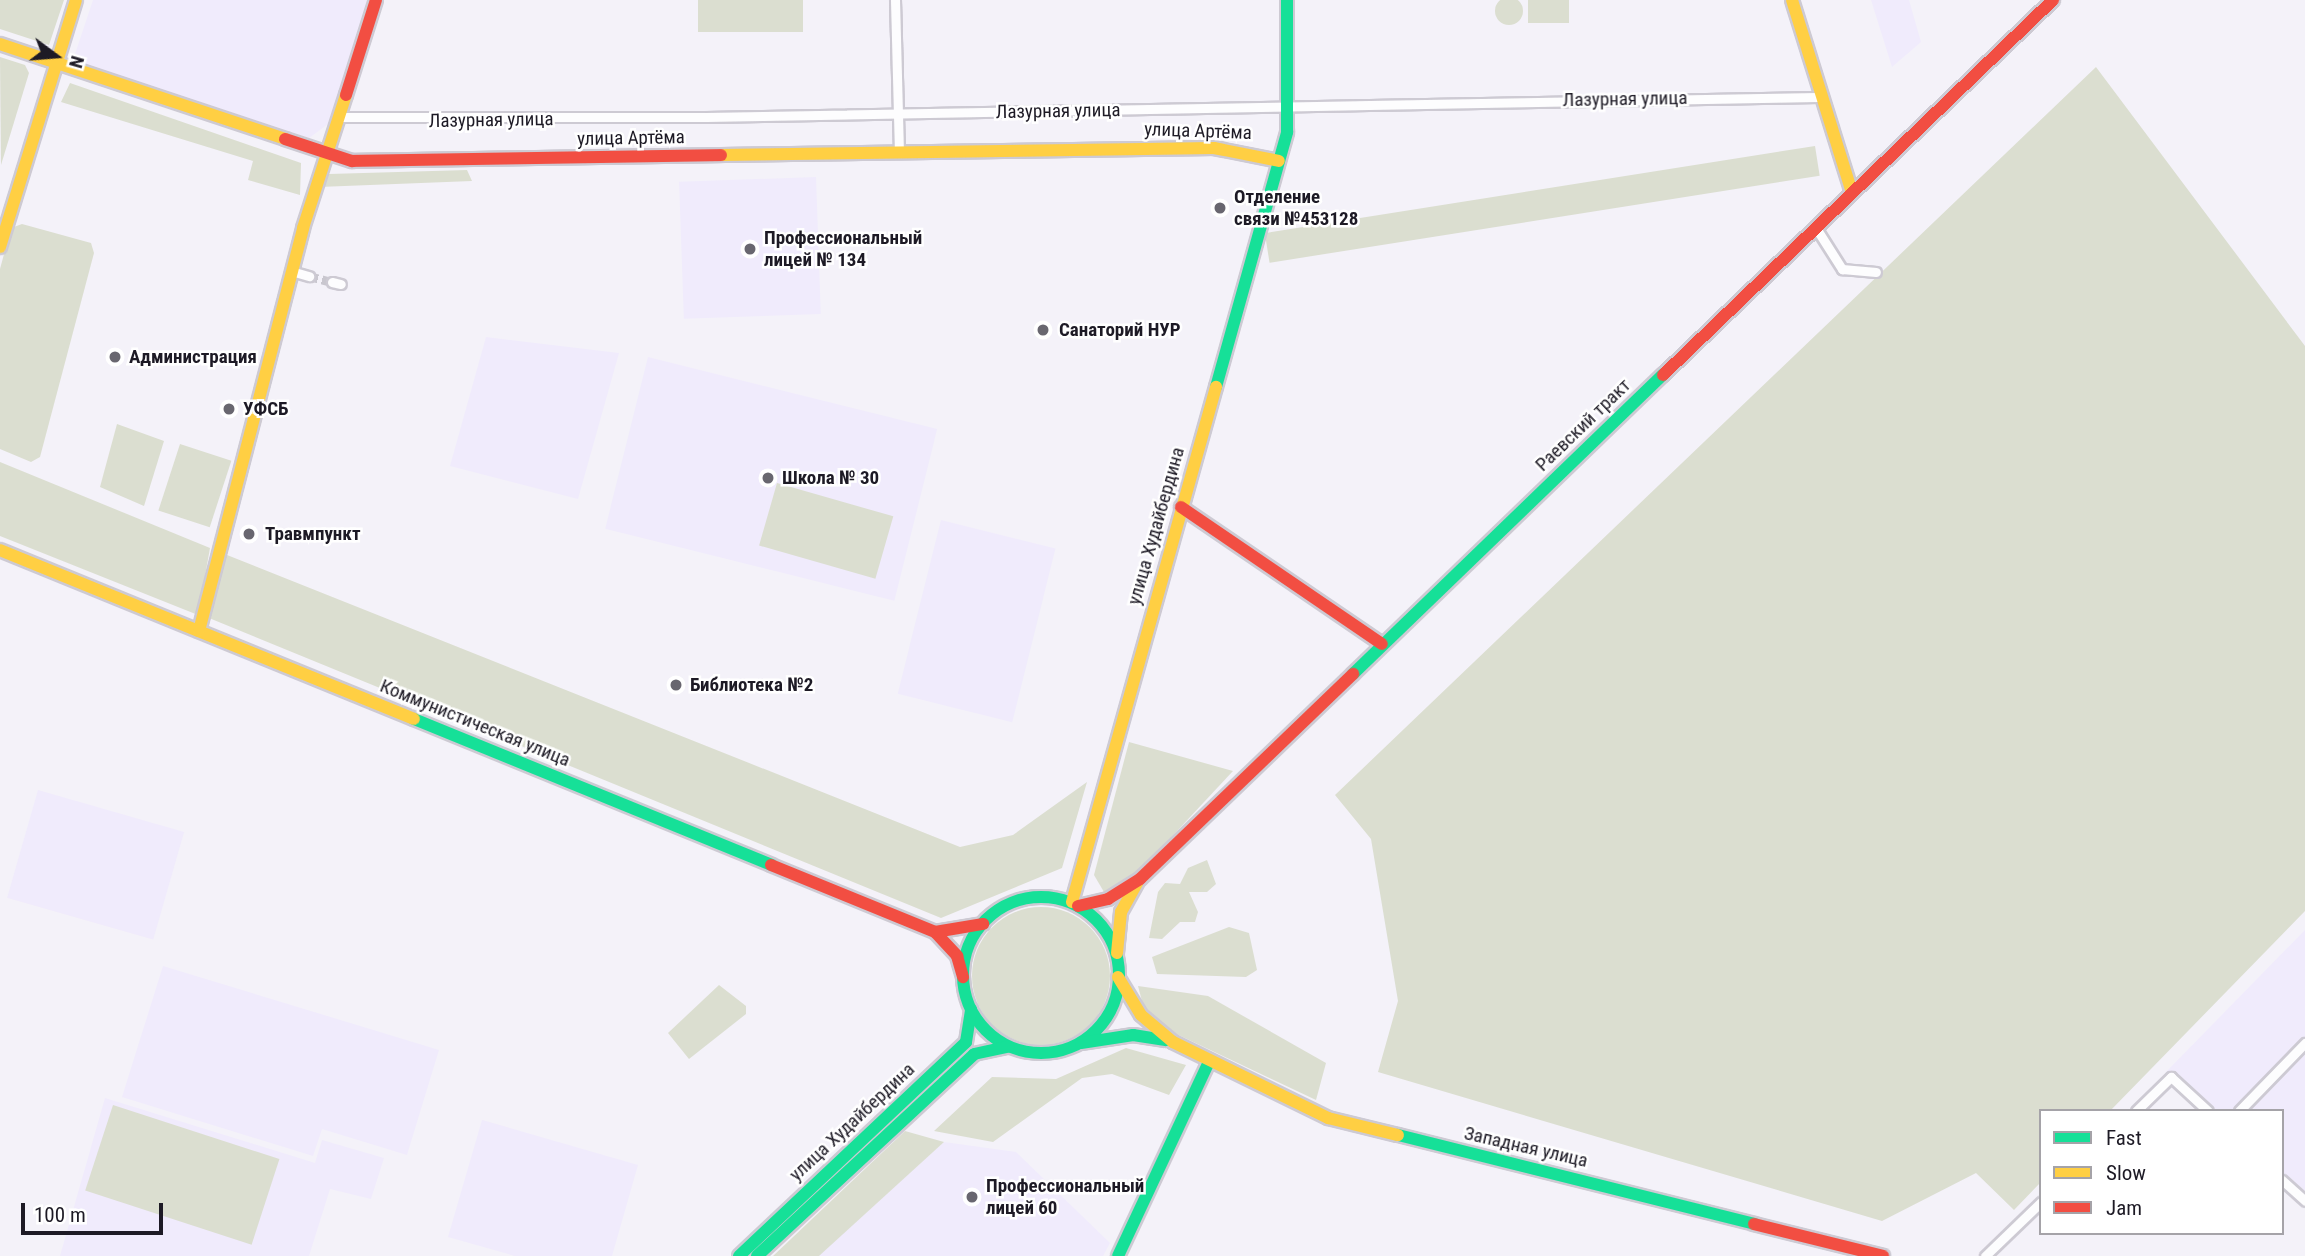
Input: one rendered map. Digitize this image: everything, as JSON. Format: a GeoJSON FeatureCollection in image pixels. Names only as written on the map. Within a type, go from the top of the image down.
{"type":"FeatureCollection","features":[{"type":"Feature","properties":{"kind":"main road"},"geometry":{"type":"LineString","coordinates":[[0,247],[54,64],[76,0]]}},
{"type":"Feature","properties":{"kind":"main road"},"geometry":{"type":"LineString","coordinates":[[200,631],[291,271],[376,0]]}},
{"type":"Feature","properties":{"kind":"main road","name":"улица Худайбердина"},"geometry":{"type":"LineString","coordinates":[[1075,904],[1181,507],[1279,161],[1288,106],[1287,0]]}},
{"type":"Feature","properties":{"kind":"main road"},"geometry":{"type":"LineString","coordinates":[[1791,0],[1818,97],[1852,193]]}},
{"type":"Feature","properties":{"kind":"main road","name":"Раевский тракт"},"geometry":{"type":"LineString","coordinates":[[1075,904],[1108,899],[1140,879],[2053,0]]}},
{"type":"Feature","properties":{"kind":"main road","name":"улица Артёма"},"geometry":{"type":"LineString","coordinates":[[0,44],[327,155],[378,162],[1214,148],[1279,161]]}},
{"type":"Feature","properties":{"kind":"main road"},"geometry":{"type":"LineString","coordinates":[[1181,507],[1382,644]]}},
{"type":"Feature","properties":{"kind":"main road","name":"Коммунистическая улица"},"geometry":{"type":"LineString","coordinates":[[0,551],[935,932],[957,956],[963,977]]}},
{"type":"Feature","properties":{"kind":"main road","name":"Раевский тракт"},"geometry":{"type":"LineString","coordinates":[[1117,957],[1121,912],[1140,879]]}},
{"type":"Feature","properties":{"kind":"main road"},"geometry":{"type":"LineString","coordinates":[[935,932],[983,924],[1031,898],[1075,904],[1103,929],[1117,957],[1118,977],[1108,1016],[1081,1042],[1047,1053],[1008,1048],[971,1007],[963,977],[966,956],[983,924]]}},
{"type":"Feature","properties":{"kind":"main road","name":"Западная улица"},"geometry":{"type":"LineString","coordinates":[[1118,977],[1141,1015],[1172,1042],[1318,1113],[1370,1129],[1883,1256]]}},
{"type":"Feature","properties":{"kind":"main road","name":"улица Худайбердина"},"geometry":{"type":"LineString","coordinates":[[739,1256],[966,1042],[971,1007]]}},
{"type":"Feature","properties":{"kind":"main road","name":"Западная улица"},"geometry":{"type":"LineString","coordinates":[[1081,1042],[1133,1035],[1172,1042]]}},
{"type":"Feature","properties":{"kind":"main road","name":"улица Худайбердина"},"geometry":{"type":"LineString","coordinates":[[757,1256],[974,1055],[1008,1048]]}},
{"type":"Feature","properties":{"kind":"main road"},"geometry":{"type":"LineString","coordinates":[[1118,1256],[1209,1062]]}},
{"type":"Feature","properties":{"kind":"street"},"geometry":{"type":"LineString","coordinates":[[894,0],[899,152]]}},
{"type":"Feature","properties":{"kind":"street","name":"Лазурная улица"},"geometry":{"type":"LineString","coordinates":[[340,117],[896,113],[1818,97]]}},
{"type":"Feature","properties":{"kind":"street"},"geometry":{"type":"LineString","coordinates":[[1816,228],[1842,269],[1876,272]]}},
{"type":"Feature","properties":{"kind":"street"},"geometry":{"type":"LineString","coordinates":[[291,271],[309,276]]}},
{"type":"Feature","properties":{"kind":"street"},"geometry":{"type":"LineString","coordinates":[[2241,1109],[2305,1042]]}},
{"type":"Feature","properties":{"kind":"street"},"geometry":{"type":"LineString","coordinates":[[2138,1109],[2171,1077],[2206,1109]]}},
{"type":"Feature","properties":{"kind":"street"},"geometry":{"type":"LineString","coordinates":[[2284,1182],[2305,1201]]}},
{"type":"Feature","properties":{"kind":"street"},"geometry":{"type":"LineString","coordinates":[[1984,1256],[2039,1204]]}},
{"type":"Feature","properties":{"kind":"shaded area"},"geometry":{"type":"Polygon","coordinates":[[[1502,-1],[1516,-1],[1522,6],[1522,16],[1514,24],[1504,24],[1496,16],[1496,6],[1502,-1]]]}},
{"type":"Feature","properties":{"kind":"shaded area"},"geometry":{"type":"Polygon","coordinates":[[[0,0],[64,0],[49,45],[0,29],[0,0]]]}},
{"type":"Feature","properties":{"kind":"shaded area"},"geometry":{"type":"Polygon","coordinates":[[[93,0],[371,0],[335,119],[309,138],[73,60],[93,0]]]}},
{"type":"Feature","properties":{"kind":"shaded area"},"geometry":{"type":"Polygon","coordinates":[[[698,0],[803,0],[803,32],[698,32],[698,0]]]}},
{"type":"Feature","properties":{"kind":"shaded area"},"geometry":{"type":"Polygon","coordinates":[[[1528,0],[1569,0],[1569,23],[1528,23],[1528,0]]]}},
{"type":"Feature","properties":{"kind":"shaded area"},"geometry":{"type":"Polygon","coordinates":[[[1871,0],[1909,0],[1921,42],[1892,67],[1871,0]]]}},
{"type":"Feature","properties":{"kind":"shaded area"},"geometry":{"type":"Polygon","coordinates":[[[0,57],[25,65],[29,73],[1,165],[0,57]]]}},
{"type":"Feature","properties":{"kind":"shaded area"},"geometry":{"type":"Polygon","coordinates":[[[2096,67],[2305,346],[2305,911],[2112,1109],[2039,1109],[2039,1184],[2014,1210],[1976,1173],[1882,1221],[1378,1072],[1398,1001],[1371,839],[1335,795],[2096,67]]]}},
{"type":"Feature","properties":{"kind":"shaded area"},"geometry":{"type":"Polygon","coordinates":[[[70,83],[301,163],[300,195],[248,180],[253,161],[61,102],[70,83]]]}},
{"type":"Feature","properties":{"kind":"shaded area"},"geometry":{"type":"Polygon","coordinates":[[[1815,146],[1820,176],[1270,263],[1265,233],[1815,146]]]}},
{"type":"Feature","properties":{"kind":"shaded area"},"geometry":{"type":"Polygon","coordinates":[[[467,170],[472,181],[319,187],[329,174],[467,170]]]}},
{"type":"Feature","properties":{"kind":"shaded area","name":"Профессиональный лицей № 134"},"geometry":{"type":"Polygon","coordinates":[[[816,177],[821,314],[684,319],[679,182],[816,177]]]}},
{"type":"Feature","properties":{"kind":"shaded area"},"geometry":{"type":"Polygon","coordinates":[[[22,224],[91,243],[94,253],[40,457],[31,462],[0,449],[0,269],[11,228],[22,224]]]}},
{"type":"Feature","properties":{"kind":"shaded area"},"geometry":{"type":"Polygon","coordinates":[[[486,337],[619,353],[578,499],[450,466],[486,337]]]}},
{"type":"Feature","properties":{"kind":"shaded area","name":"Школа № 30"},"geometry":{"type":"Polygon","coordinates":[[[648,357],[937,429],[894,601],[605,529],[648,357]]]}},
{"type":"Feature","properties":{"kind":"shaded area"},"geometry":{"type":"Polygon","coordinates":[[[117,424],[164,441],[144,506],[100,487],[117,424]]]}},
{"type":"Feature","properties":{"kind":"shaded area"},"geometry":{"type":"Polygon","coordinates":[[[180,444],[231,461],[210,527],[158,511],[180,444]]]}},
{"type":"Feature","properties":{"kind":"shaded area"},"geometry":{"type":"Polygon","coordinates":[[[0,462],[210,548],[198,615],[0,536],[0,462]]]}},
{"type":"Feature","properties":{"kind":"shaded area"},"geometry":{"type":"Polygon","coordinates":[[[777,483],[893,516],[875,579],[759,545],[777,483]]]}},
{"type":"Feature","properties":{"kind":"shaded area"},"geometry":{"type":"Polygon","coordinates":[[[941,520],[1055,549],[1012,722],[898,694],[941,520]]]}},
{"type":"Feature","properties":{"kind":"shaded area"},"geometry":{"type":"Polygon","coordinates":[[[222,553],[960,847],[1013,835],[1087,782],[1062,868],[941,918],[209,618],[222,553]]]}},
{"type":"Feature","properties":{"kind":"shaded area"},"geometry":{"type":"Polygon","coordinates":[[[1129,742],[1233,771],[1135,876],[1104,892],[1094,875],[1129,742]]]}},
{"type":"Feature","properties":{"kind":"shaded area"},"geometry":{"type":"Polygon","coordinates":[[[38,790],[184,832],[153,940],[7,898],[38,790]]]}},
{"type":"Feature","properties":{"kind":"shaded area"},"geometry":{"type":"Polygon","coordinates":[[[1207,860],[1216,884],[1207,892],[1189,892],[1198,912],[1195,922],[1180,922],[1162,939],[1149,938],[1158,892],[1165,883],[1180,884],[1188,868],[1207,860]]]}},
{"type":"Feature","properties":{"kind":"shaded area"},"geometry":{"type":"Polygon","coordinates":[[[1041,907],[1067,912],[1090,927],[1105,950],[1110,976],[1105,1002],[1090,1025],[1067,1040],[1041,1045],[1015,1040],[992,1025],[977,1002],[972,976],[977,950],[992,927],[1015,912],[1041,907]]]}},
{"type":"Feature","properties":{"kind":"shaded area"},"geometry":{"type":"Polygon","coordinates":[[[1229,927],[1249,933],[1257,970],[1246,977],[1157,974],[1152,957],[1229,927]]]}},
{"type":"Feature","properties":{"kind":"shaded area"},"geometry":{"type":"Polygon","coordinates":[[[2305,930],[2305,1202],[2284,1183],[2284,1109],[2204,1109],[2165,1073],[2305,930]]]}},
{"type":"Feature","properties":{"kind":"shaded area"},"geometry":{"type":"Polygon","coordinates":[[[163,966],[439,1050],[407,1155],[322,1129],[313,1156],[122,1097],[163,966]]]}},
{"type":"Feature","properties":{"kind":"shaded area"},"geometry":{"type":"Polygon","coordinates":[[[719,985],[746,1006],[746,1014],[689,1059],[668,1033],[719,985]]]}},
{"type":"Feature","properties":{"kind":"shaded area"},"geometry":{"type":"Polygon","coordinates":[[[1138,986],[1208,996],[1326,1063],[1316,1100],[1168,1030],[1143,1005],[1138,986]]]}},
{"type":"Feature","properties":{"kind":"shaded area"},"geometry":{"type":"Polygon","coordinates":[[[1126,1048],[1186,1065],[1169,1095],[1112,1074],[1082,1078],[993,1142],[934,1131],[992,1077],[1056,1079],[1126,1048]]]}},
{"type":"Feature","properties":{"kind":"shaded area"},"geometry":{"type":"Polygon","coordinates":[[[105,1098],[315,1163],[322,1140],[384,1158],[371,1199],[330,1189],[309,1256],[60,1256],[105,1098]]]}},
{"type":"Feature","properties":{"kind":"shaded area"},"geometry":{"type":"Polygon","coordinates":[[[113,1105],[279,1159],[252,1245],[85,1191],[113,1105]]]}},
{"type":"Feature","properties":{"kind":"shaded area"},"geometry":{"type":"Polygon","coordinates":[[[482,1120],[638,1165],[612,1256],[515,1256],[448,1237],[482,1120]]]}},
{"type":"Feature","properties":{"kind":"shaded area"},"geometry":{"type":"Polygon","coordinates":[[[905,1131],[944,1142],[819,1256],[773,1256],[905,1131]]]}},
{"type":"Feature","properties":{"kind":"shaded area","name":"Профессиональный лицей 60"},"geometry":{"type":"Polygon","coordinates":[[[944,1142],[1016,1152],[1110,1243],[1103,1256],[818,1256],[944,1142]]]}},
{"type":"Feature","properties":{"kind":"tunnel"},"geometry":{"type":"LineString","coordinates":[[309,276],[332,282]]}},
{"type":"Feature","properties":{"kind":"traffic: fast"},"geometry":{"type":"LineString","coordinates":[[1216,387],[1287,132],[1287,0]]}},
{"type":"Feature","properties":{"kind":"traffic: fast"},"geometry":{"type":"LineString","coordinates":[[1353,674],[1663,375]]}},
{"type":"Feature","properties":{"kind":"traffic: fast"},"geometry":{"type":"LineString","coordinates":[[414,719],[771,865]]}},
{"type":"Feature","properties":{"kind":"traffic: fast"},"geometry":{"type":"LineString","coordinates":[[1041,897],[1071,903],[1096,920],[1113,945],[1119,975],[1113,1005],[1096,1030],[1071,1047],[1041,1053],[1011,1047],[986,1030],[969,1005],[963,975],[969,945],[986,920],[1011,903],[1041,897]]}},
{"type":"Feature","properties":{"kind":"traffic: fast"},"geometry":{"type":"LineString","coordinates":[[739,1256],[966,1042],[971,1009]]}},
{"type":"Feature","properties":{"kind":"traffic: fast"},"geometry":{"type":"LineString","coordinates":[[1081,1043],[1133,1035],[1166,1040]]}},
{"type":"Feature","properties":{"kind":"traffic: fast"},"geometry":{"type":"LineString","coordinates":[[757,1256],[974,1054],[1008,1047]]}},
{"type":"Feature","properties":{"kind":"traffic: fast"},"geometry":{"type":"LineString","coordinates":[[1118,1256],[1209,1062]]}},
{"type":"Feature","properties":{"kind":"traffic: fast"},"geometry":{"type":"LineString","coordinates":[[1398,1135],[1754,1224]]}},
{"type":"Feature","properties":{"kind":"traffic: slow"},"geometry":{"type":"LineString","coordinates":[[0,247],[76,0]]}},
{"type":"Feature","properties":{"kind":"traffic: slow"},"geometry":{"type":"LineString","coordinates":[[1792,0],[1852,193]]}},
{"type":"Feature","properties":{"kind":"traffic: slow"},"geometry":{"type":"LineString","coordinates":[[0,44],[285,139]]}},
{"type":"Feature","properties":{"kind":"traffic: slow"},"geometry":{"type":"LineString","coordinates":[[199,631],[303,228],[346,95]]}},
{"type":"Feature","properties":{"kind":"traffic: slow"},"geometry":{"type":"LineString","coordinates":[[721,155],[1214,148],[1279,161]]}},
{"type":"Feature","properties":{"kind":"traffic: slow"},"geometry":{"type":"LineString","coordinates":[[1072,902],[1216,387]]}},
{"type":"Feature","properties":{"kind":"traffic: slow"},"geometry":{"type":"LineString","coordinates":[[0,550],[414,719]]}},
{"type":"Feature","properties":{"kind":"traffic: slow"},"geometry":{"type":"LineString","coordinates":[[1117,953],[1121,912],[1137,883]]}},
{"type":"Feature","properties":{"kind":"traffic: slow"},"geometry":{"type":"LineString","coordinates":[[1118,977],[1141,1015],[1173,1042],[1328,1118],[1398,1135]]}},
{"type":"Feature","properties":{"kind":"traffic: jam"},"geometry":{"type":"LineString","coordinates":[[346,95],[376,0]]}},
{"type":"Feature","properties":{"kind":"traffic: jam"},"geometry":{"type":"LineString","coordinates":[[1663,375],[2053,0]]}},
{"type":"Feature","properties":{"kind":"traffic: jam"},"geometry":{"type":"LineString","coordinates":[[285,139],[352,161],[721,155]]}},
{"type":"Feature","properties":{"kind":"traffic: jam"},"geometry":{"type":"LineString","coordinates":[[1181,507],[1382,644]]}},
{"type":"Feature","properties":{"kind":"traffic: jam"},"geometry":{"type":"LineString","coordinates":[[1078,906],[1108,899],[1140,879],[1353,674]]}},
{"type":"Feature","properties":{"kind":"traffic: jam"},"geometry":{"type":"LineString","coordinates":[[771,865],[935,932],[957,956],[963,977]]}},
{"type":"Feature","properties":{"kind":"traffic: jam"},"geometry":{"type":"LineString","coordinates":[[935,932],[983,924]]}},
{"type":"Feature","properties":{"kind":"traffic: jam"},"geometry":{"type":"LineString","coordinates":[[1754,1224],[1883,1256]]}},
{"type":"Feature","properties":{"kind":"place","name":"Отделение связи №453128"},"geometry":{"type":"Point","coordinates":[1220,208]}},
{"type":"Feature","properties":{"kind":"place","name":"Профессиональный лицей № 134"},"geometry":{"type":"Point","coordinates":[750,249]}},
{"type":"Feature","properties":{"kind":"place","name":"Санаторий НУР"},"geometry":{"type":"Point","coordinates":[1043,330]}},
{"type":"Feature","properties":{"kind":"place","name":"Администрация"},"geometry":{"type":"Point","coordinates":[115,357]}},
{"type":"Feature","properties":{"kind":"place","name":"УФСБ"},"geometry":{"type":"Point","coordinates":[229,409]}},
{"type":"Feature","properties":{"kind":"place","name":"Школа № 30"},"geometry":{"type":"Point","coordinates":[768,478]}},
{"type":"Feature","properties":{"kind":"place","name":"Травмпункт"},"geometry":{"type":"Point","coordinates":[249,534]}},
{"type":"Feature","properties":{"kind":"place","name":"Библиотека №2"},"geometry":{"type":"Point","coordinates":[676,685]}},
{"type":"Feature","properties":{"kind":"place","name":"Профессиональный лицей 60"},"geometry":{"type":"Point","coordinates":[972,1197]}}]}
